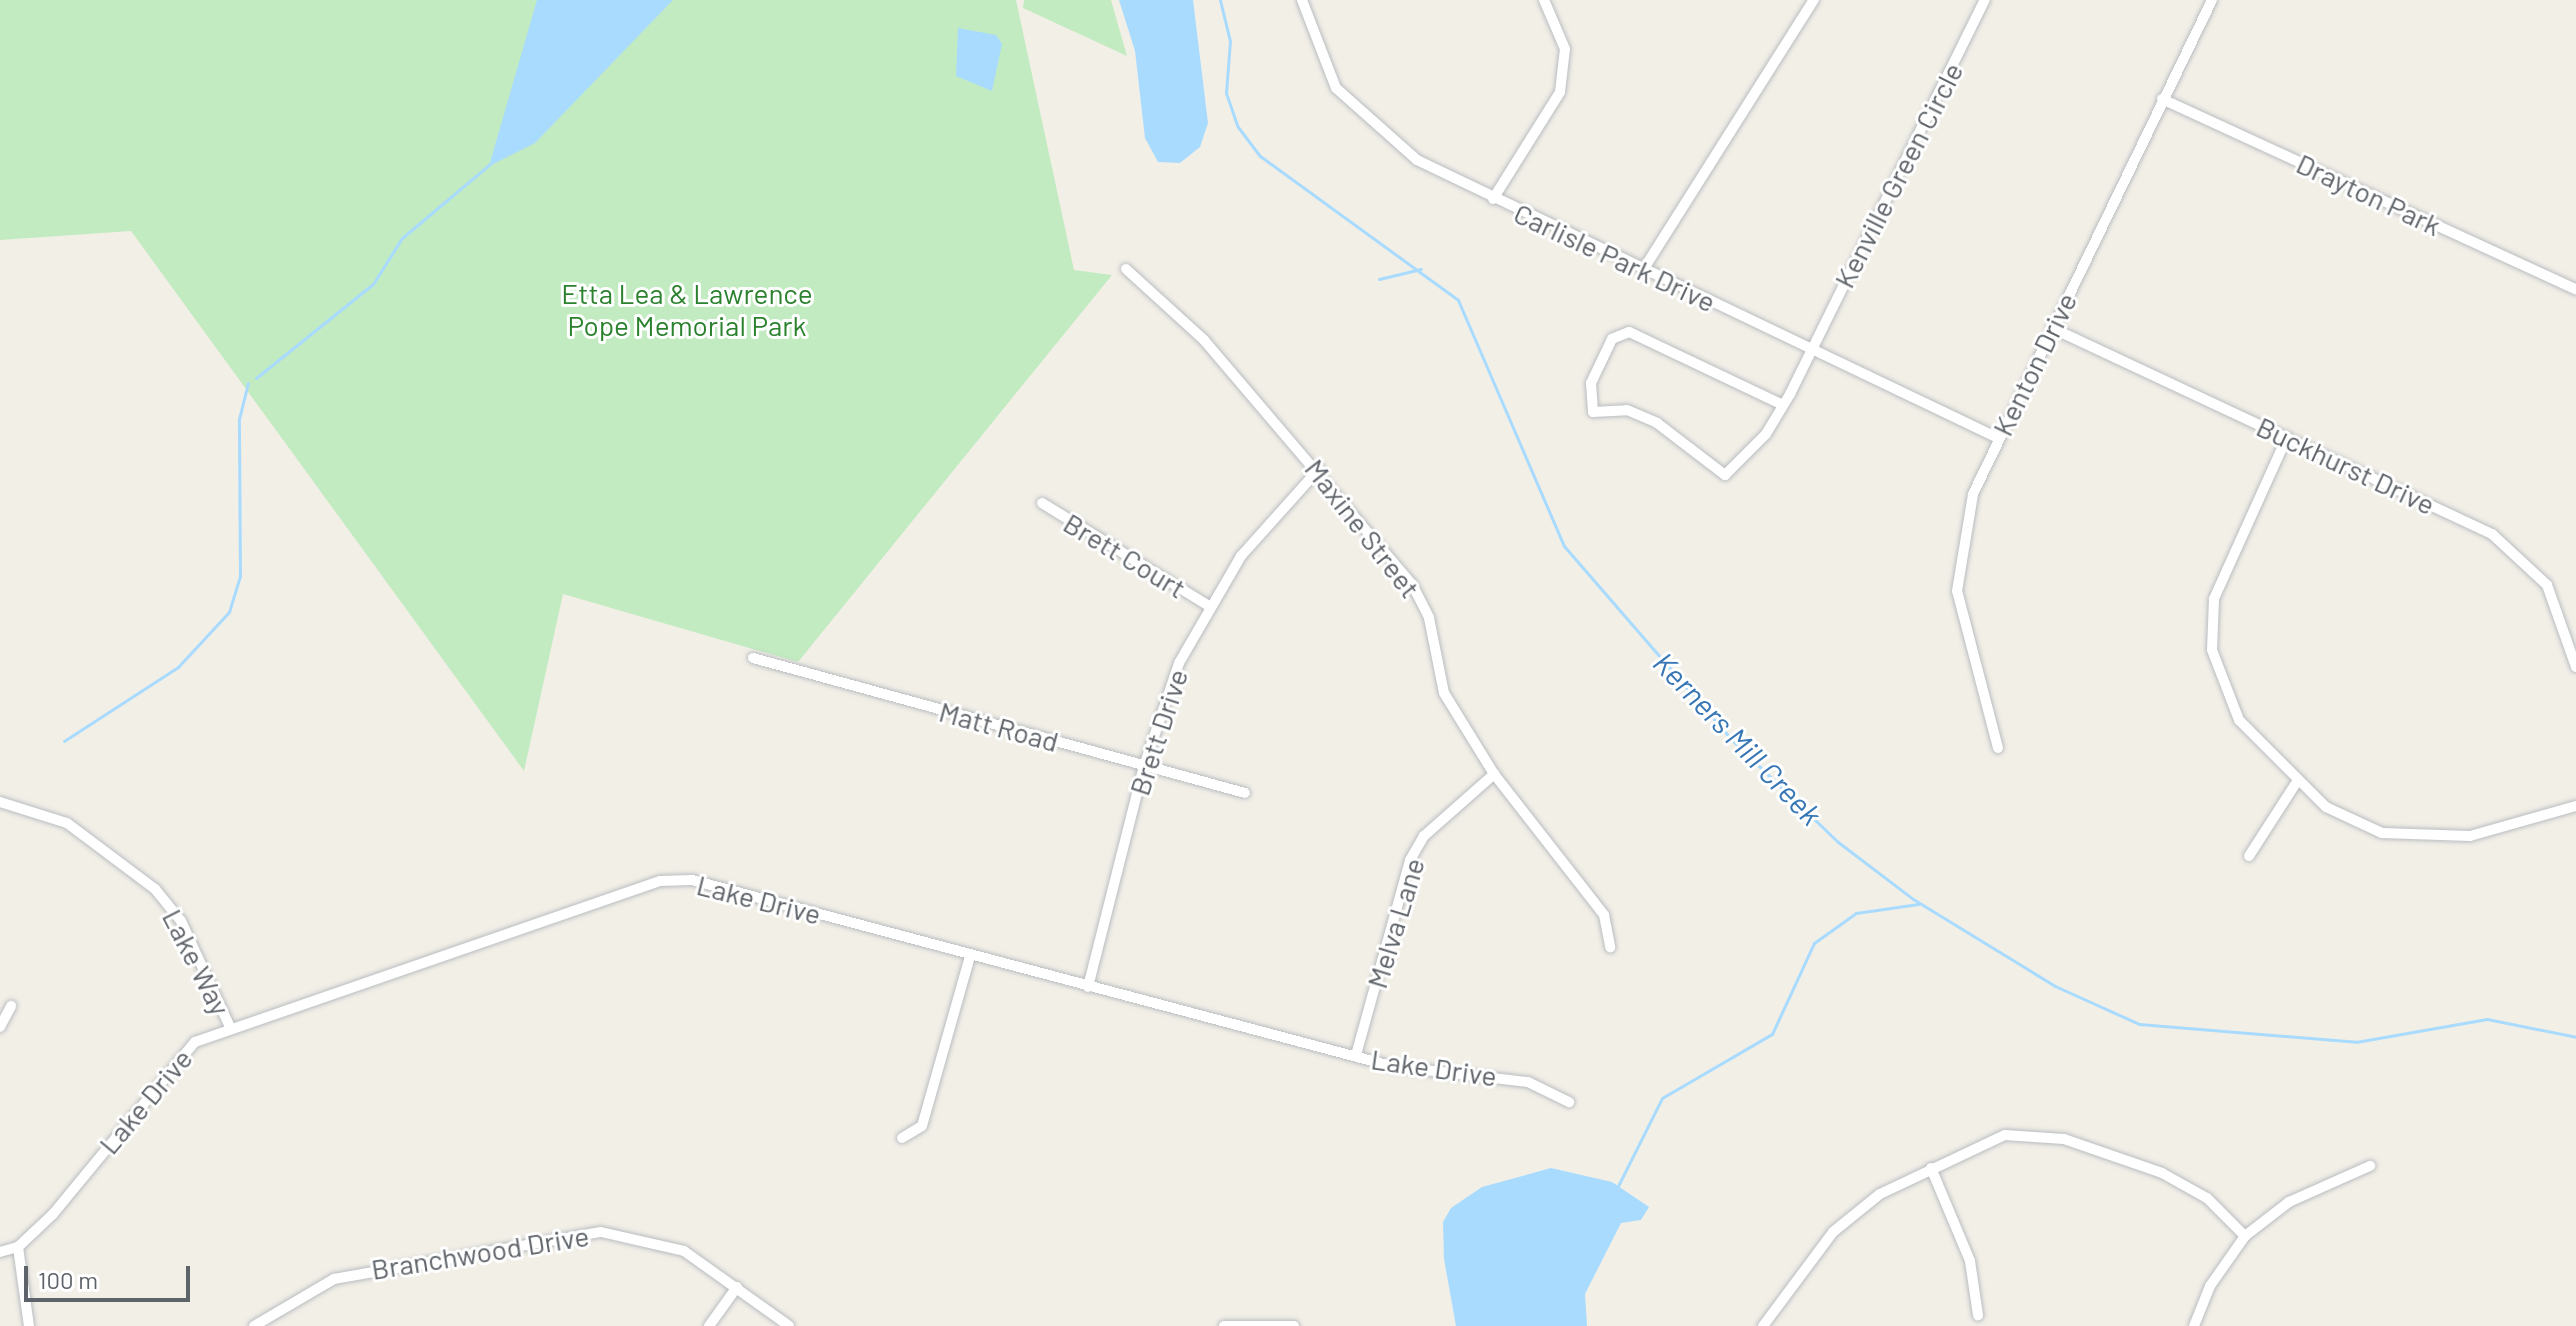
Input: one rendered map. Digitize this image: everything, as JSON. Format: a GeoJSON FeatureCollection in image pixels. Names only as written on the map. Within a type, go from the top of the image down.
{"type":"FeatureCollection","features":[{"type":"Feature","properties":{"kind":"street","name":"Carlisle Park Drive"},"geometry":{"type":"LineString","coordinates":[[1302,0],[1321,59],[1353,109],[1417,160],[1998,438]]}},
{"type":"Feature","properties":{"kind":"street"},"geometry":{"type":"LineString","coordinates":[[1493,199],[1560,92],[1565,49],[1544,0]]}},
{"type":"Feature","properties":{"kind":"street"},"geometry":{"type":"LineString","coordinates":[[1643,270],[1814,0]]}},
{"type":"Feature","properties":{"kind":"street","name":"Kenville Green Circle"},"geometry":{"type":"LineString","coordinates":[[1783,405],[1629,332],[1612,339],[1591,383],[1593,412],[1627,410],[1657,423],[1725,475],[1783,405],[1985,0]]}},
{"type":"Feature","properties":{"kind":"street","name":"Kenton Drive"},"geometry":{"type":"LineString","coordinates":[[1998,748],[1957,591],[1963,529],[1998,438],[2212,0]]}},
{"type":"Feature","properties":{"kind":"street","name":"Drayton Park"},"geometry":{"type":"LineString","coordinates":[[2162,99],[2576,289]]}},
{"type":"Feature","properties":{"kind":"street","name":"Maxine Street"},"geometry":{"type":"LineString","coordinates":[[1126,269],[1186,321],[1319,469],[1412,584],[1429,618],[1444,693],[1494,774],[1604,915],[1610,947]]}},
{"type":"Feature","properties":{"kind":"street","name":"Buckhurst Drive"},"geometry":{"type":"LineString","coordinates":[[2052,328],[2492,534],[2520,555],[2555,599],[2576,667]]}},
{"type":"Feature","properties":{"kind":"street"},"geometry":{"type":"LineString","coordinates":[[2287,437],[2216,589],[2211,635],[2216,669],[2239,720],[2296,783],[2326,807],[2411,838],[2470,836],[2576,806]]}},
{"type":"Feature","properties":{"kind":"street","name":"Brett Drive"},"geometry":{"type":"LineString","coordinates":[[1088,987],[1164,698],[1209,606],[1241,556],[1319,469]]}},
{"type":"Feature","properties":{"kind":"street","name":"Brett Court"},"geometry":{"type":"LineString","coordinates":[[1042,503],[1209,606]]}},
{"type":"Feature","properties":{"kind":"street","name":"Matt Road"},"geometry":{"type":"LineString","coordinates":[[753,658],[1245,793]]}},
{"type":"Feature","properties":{"kind":"street","name":"Melva Lane"},"geometry":{"type":"LineString","coordinates":[[1356,1055],[1410,860],[1424,836],[1494,774]]}},
{"type":"Feature","properties":{"kind":"street"},"geometry":{"type":"LineString","coordinates":[[2249,856],[2296,783]]}},
{"type":"Feature","properties":{"kind":"street","name":"Lake Way"},"geometry":{"type":"LineString","coordinates":[[0,802],[67,823],[155,889],[181,921],[230,1027]]}},
{"type":"Feature","properties":{"kind":"street","name":"Lake Drive"},"geometry":{"type":"LineString","coordinates":[[18,1247],[176,1059],[230,1027],[660,881],[692,880],[970,956],[1356,1055],[1528,1082],[1569,1102]]}},
{"type":"Feature","properties":{"kind":"street"},"geometry":{"type":"LineString","coordinates":[[902,1138],[922,1126],[970,956]]}},
{"type":"Feature","properties":{"kind":"street"},"geometry":{"type":"LineString","coordinates":[[0,1027],[11,1006]]}},
{"type":"Feature","properties":{"kind":"street"},"geometry":{"type":"LineString","coordinates":[[1763,1326],[1833,1232],[1880,1194],[2005,1135],[2064,1139],[2188,1185],[2245,1236]]}},
{"type":"Feature","properties":{"kind":"street"},"geometry":{"type":"LineString","coordinates":[[2194,1326],[2210,1286],[2245,1236],[2289,1202],[2370,1166]]}},
{"type":"Feature","properties":{"kind":"street"},"geometry":{"type":"LineString","coordinates":[[1931,1168],[1970,1261],[1978,1315]]}},
{"type":"Feature","properties":{"kind":"street","name":"Branchwood Drive"},"geometry":{"type":"LineString","coordinates":[[254,1326],[334,1279],[581,1233],[665,1244],[737,1287],[789,1326]]}},
{"type":"Feature","properties":{"kind":"street"},"geometry":{"type":"LineString","coordinates":[[0,1252],[18,1247],[29,1326]]}},
{"type":"Feature","properties":{"kind":"street"},"geometry":{"type":"LineString","coordinates":[[709,1326],[737,1287]]}},
{"type":"Feature","properties":{"kind":"street"},"geometry":{"type":"LineString","coordinates":[[1224,1326],[1294,1326]]}},
{"type":"Feature","properties":{"kind":"green space","name":"Etta Lea & Lawrence Pope Memorial Park"},"geometry":{"type":"Polygon","coordinates":[[[0,0],[1016,0],[1074,270],[1112,275],[798,662],[563,594],[524,771],[131,231],[0,240],[0,0]]]}},
{"type":"Feature","properties":{"kind":"green space"},"geometry":{"type":"Polygon","coordinates":[[[1024,0],[1111,0],[1127,56],[1023,8],[1024,0]]]}},
{"type":"Feature","properties":{"kind":"water"},"geometry":{"type":"Polygon","coordinates":[[[537,0],[673,0],[535,143],[489,166],[537,0]]]}},
{"type":"Feature","properties":{"kind":"water"},"geometry":{"type":"Polygon","coordinates":[[[1119,0],[1193,0],[1208,123],[1200,147],[1180,163],[1158,162],[1145,138],[1135,51],[1119,0]]]}},
{"type":"Feature","properties":{"kind":"water"},"geometry":{"type":"Polygon","coordinates":[[[958,28],[996,35],[1002,44],[992,91],[956,76],[958,28]]]}},
{"type":"Feature","properties":{"kind":"water"},"geometry":{"type":"Polygon","coordinates":[[[1551,1168],[1612,1182],[1649,1207],[1641,1220],[1621,1223],[1585,1294],[1587,1326],[1456,1326],[1444,1259],[1443,1222],[1451,1208],[1482,1187],[1551,1168]]]}},
{"type":"Feature","properties":{"kind":"waterway","name":"Kerners Mill Creek"},"geometry":{"type":"LineString","coordinates":[[1220,0],[1230,41],[1226,93],[1238,127],[1260,156],[1458,300],[1564,546],[1733,741],[1838,842],[1913,899],[2055,986],[2139,1024],[2356,1042],[2487,1019],[2576,1037]]}},
{"type":"Feature","properties":{"kind":"waterway"},"geometry":{"type":"LineString","coordinates":[[256,378],[373,284],[402,238],[491,163]]}},
{"type":"Feature","properties":{"kind":"waterway"},"geometry":{"type":"LineString","coordinates":[[1379,279],[1421,269]]}},
{"type":"Feature","properties":{"kind":"waterway"},"geometry":{"type":"LineString","coordinates":[[64,741],[178,667],[229,612],[240,576],[239,419],[248,383]]}},
{"type":"Feature","properties":{"kind":"waterway"},"geometry":{"type":"LineString","coordinates":[[1618,1186],[1662,1098],[1772,1034],[1814,943],[1856,913],[1918,904]]}}]}
